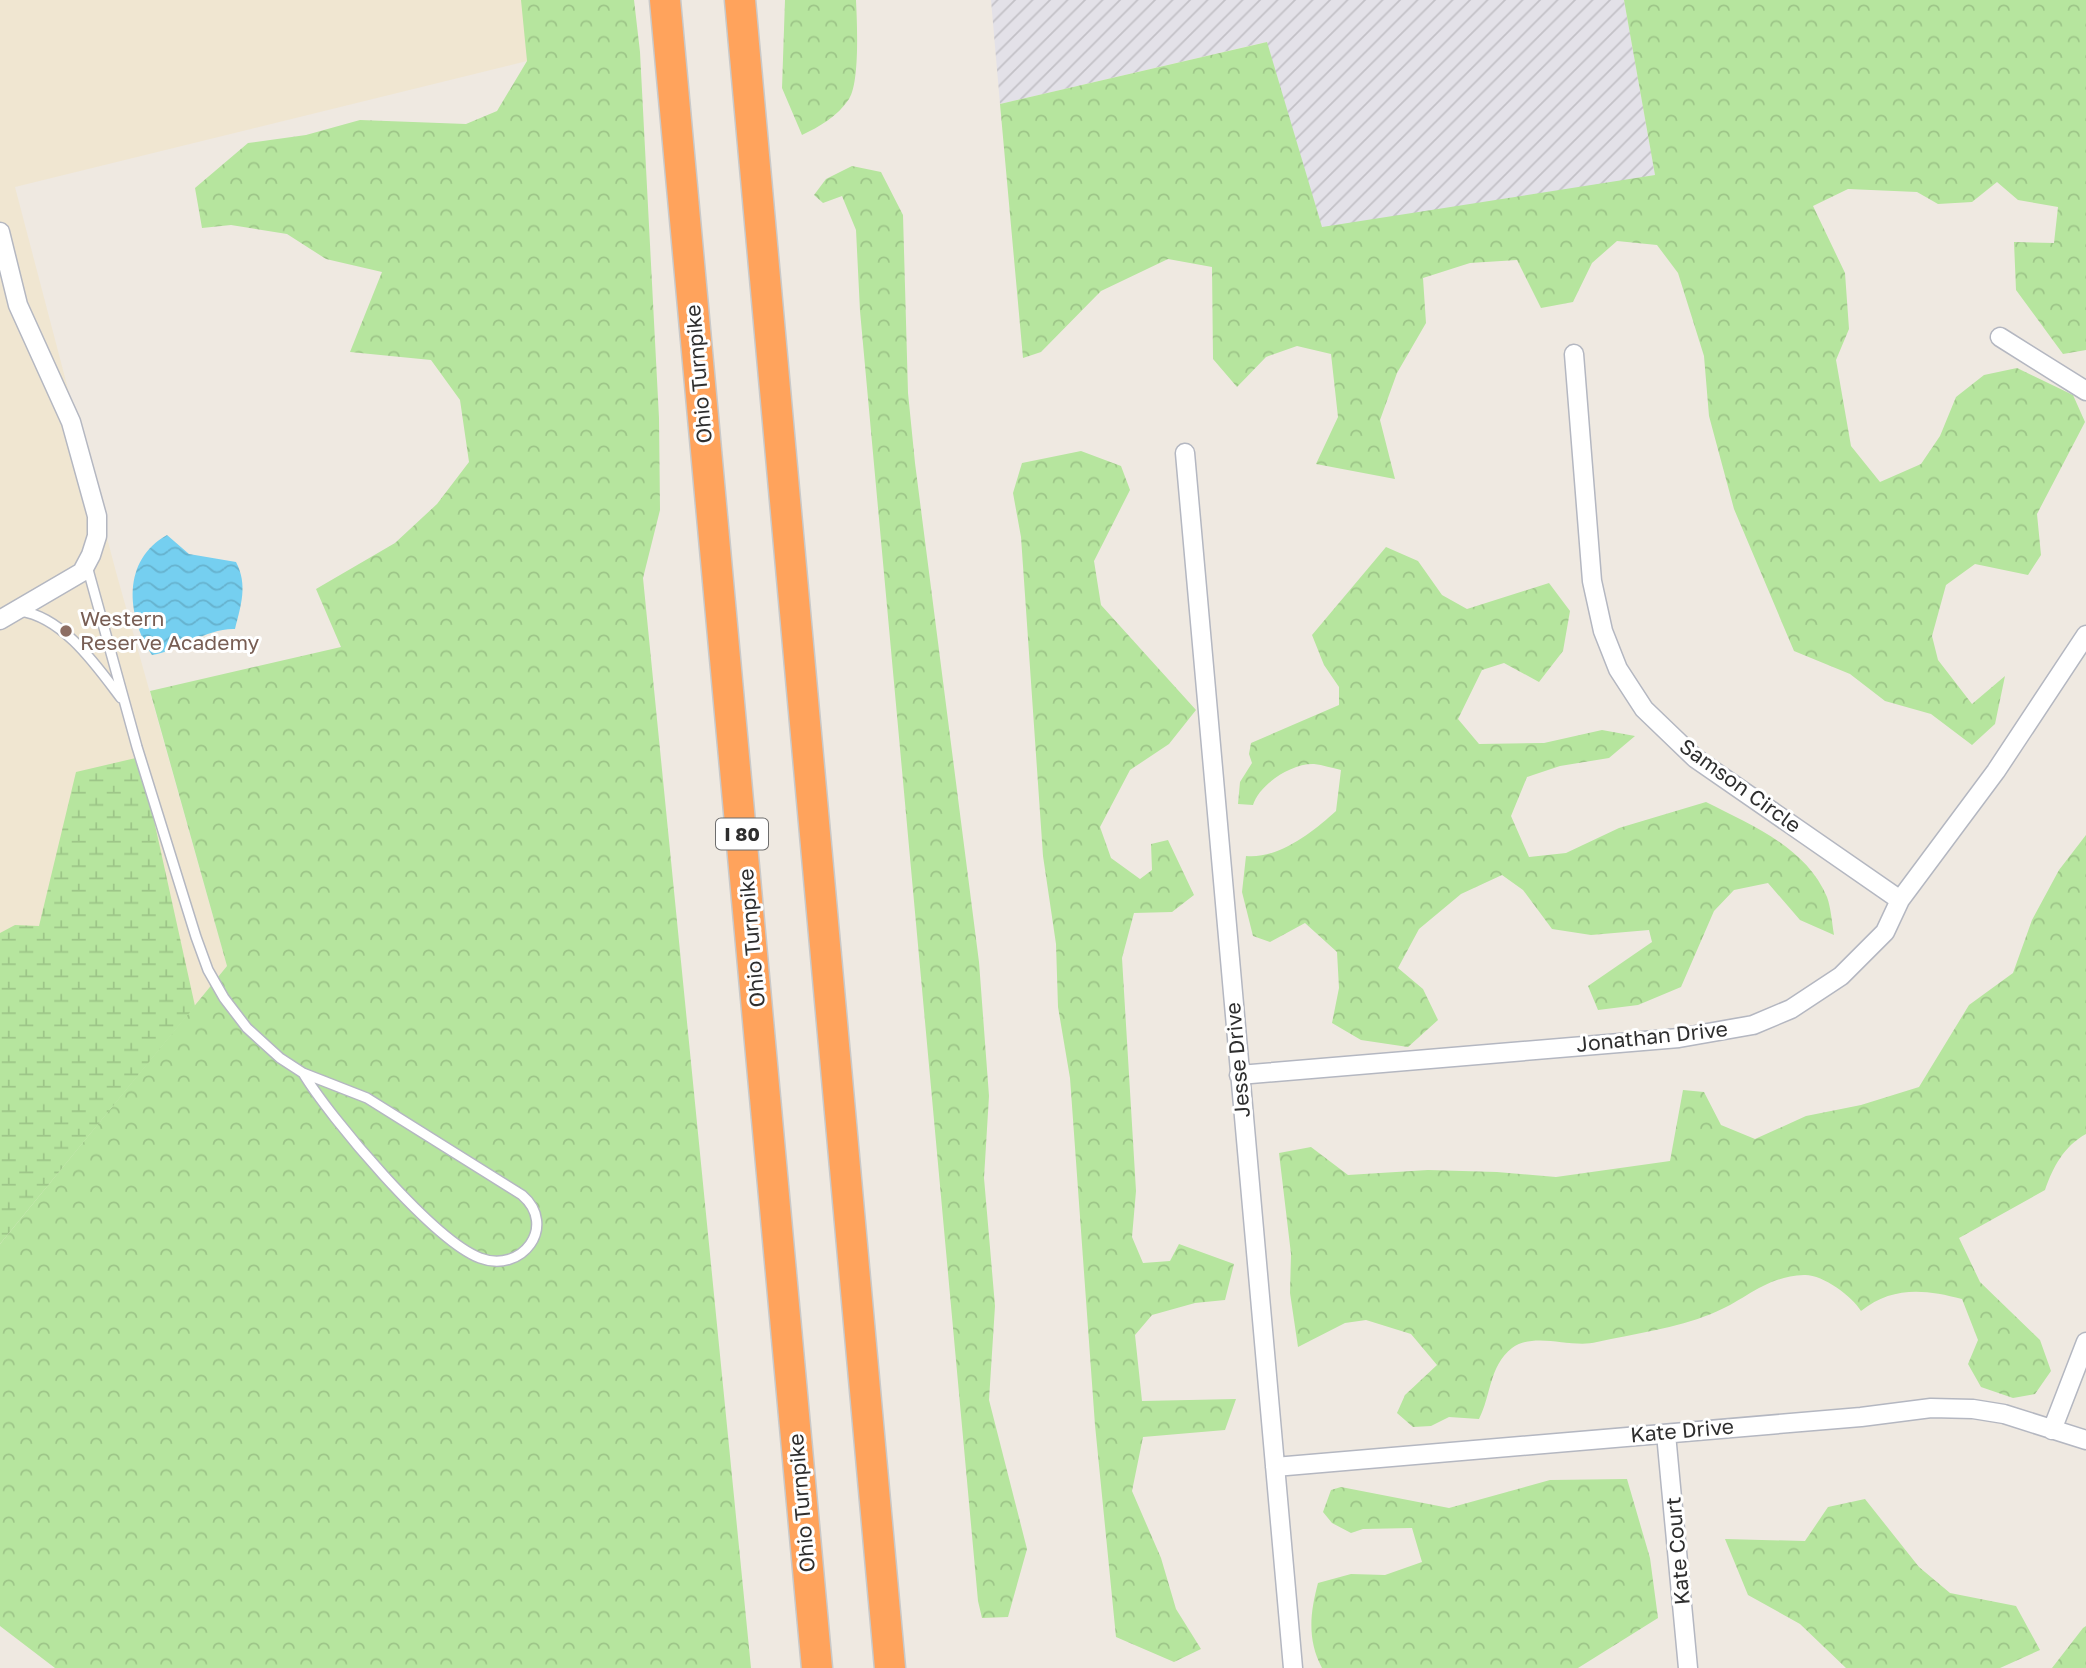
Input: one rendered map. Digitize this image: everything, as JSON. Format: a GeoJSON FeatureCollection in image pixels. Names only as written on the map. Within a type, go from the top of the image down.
{"type":"FeatureCollection","features":[{"type":"Feature","properties":{"kind":"highway","name":"Ohio Turnpike"},"geometry":{"type":"LineString","coordinates":[[665,0],[817,1668]]}},
{"type":"Feature","properties":{"kind":"highway"},"geometry":{"type":"LineString","coordinates":[[740,0],[890,1668]]}},
{"type":"Feature","properties":{"kind":"street"},"geometry":{"type":"LineString","coordinates":[[0,232],[18,305],[71,422],[97,516],[97,536],[86,564],[66,583],[0,621]]}},
{"type":"Feature","properties":{"kind":"street"},"geometry":{"type":"LineString","coordinates":[[2000,337],[2086,391]]}},
{"type":"Feature","properties":{"kind":"street","name":"Samson Circle"},"geometry":{"type":"LineString","coordinates":[[1574,354],[1592,581],[1603,631],[1618,669],[1644,709],[1695,758],[1900,900]]}},
{"type":"Feature","properties":{"kind":"street","name":"Jesse Drive"},"geometry":{"type":"LineString","coordinates":[[1185,453],[1293,1668]]}},
{"type":"Feature","properties":{"kind":"street","name":"Jonathan Drive"},"geometry":{"type":"LineString","coordinates":[[1239,1075],[1679,1038],[1752,1025],[1791,1009],[1841,976],[1885,932],[1900,900],[1996,771],[2086,635]]}},
{"type":"Feature","properties":{"kind":"street"},"geometry":{"type":"LineString","coordinates":[[2052,1430],[2086,1342]]}},
{"type":"Feature","properties":{"kind":"street","name":"Kate Drive"},"geometry":{"type":"LineString","coordinates":[[1275,1467],[1666,1434],[1931,1408],[2004,1414],[2086,1440]]}},
{"type":"Feature","properties":{"kind":"street","name":"Kate Court"},"geometry":{"type":"LineString","coordinates":[[1666,1434],[1688,1668]]}},
{"type":"Feature","properties":{"kind":"lane"},"geometry":{"type":"LineString","coordinates":[[86,564],[124,702],[208,970],[247,1028],[280,1058],[303,1073],[367,1098],[522,1195],[530,1203],[538,1226],[537,1236],[531,1246],[519,1256],[495,1261],[480,1258],[456,1244],[397,1190],[317,1096],[303,1073]]}},
{"type":"Feature","properties":{"kind":"lane"},"geometry":{"type":"LineString","coordinates":[[18,611],[47,619],[54,624],[100,671],[124,702]]}},
{"type":"Feature","properties":{"kind":"shaded area","name":"Western Reserve Academy"},"geometry":{"type":"Polygon","coordinates":[[[0,0],[523,0],[527,61],[15,187],[116,572],[227,966],[0,1244],[0,0]]]}},
{"type":"Feature","properties":{"kind":"shaded area"},"geometry":{"type":"Polygon","coordinates":[[[991,0],[1624,0],[1655,175],[1289,243],[1266,42],[1000,104],[991,0]]]}},
{"type":"Feature","properties":{"kind":"green space"},"geometry":{"type":"Polygon","coordinates":[[[521,0],[634,0],[640,52],[659,418],[660,510],[643,578],[751,1668],[55,1668],[0,1626],[0,1244],[227,966],[150,691],[341,647],[316,589],[395,543],[437,504],[469,462],[460,400],[431,360],[350,352],[382,272],[326,259],[287,234],[231,225],[202,228],[195,188],[248,143],[306,135],[360,120],[466,124],[497,111],[527,61],[521,0]]]}},
{"type":"Feature","properties":{"kind":"green space"},"geometry":{"type":"Polygon","coordinates":[[[785,0],[856,0],[857,51],[855,79],[849,99],[834,116],[802,135],[782,88],[785,0]]]}},
{"type":"Feature","properties":{"kind":"green space"},"geometry":{"type":"Polygon","coordinates":[[[1624,0],[2086,0],[2086,350],[2063,354],[2016,290],[2014,242],[2054,243],[2058,207],[2018,200],[1997,182],[1972,202],[1938,204],[1917,192],[1848,189],[1813,206],[1845,273],[1849,329],[1836,360],[1851,446],[1880,482],[1921,464],[1940,436],[1956,397],[1984,375],[2017,368],[2073,395],[2085,422],[2037,514],[2041,555],[2028,575],[1975,564],[1946,585],[1932,636],[1938,660],[1972,704],[2005,676],[1995,724],[1972,745],[1931,714],[1885,701],[1850,674],[1794,651],[1734,509],[1709,416],[1704,356],[1678,273],[1657,245],[1617,241],[1592,263],[1573,302],[1541,308],[1517,260],[1470,263],[1423,278],[1426,323],[1397,373],[1380,420],[1395,479],[1316,464],[1338,417],[1331,354],[1297,346],[1266,357],[1237,387],[1213,359],[1212,267],[1168,259],[1101,291],[1041,352],[1023,358],[1000,104],[1267,42],[1322,227],[1655,175],[1624,0]]]}},
{"type":"Feature","properties":{"kind":"green space"},"geometry":{"type":"Polygon","coordinates":[[[852,166],[881,172],[903,215],[908,393],[979,962],[989,1096],[984,1178],[995,1306],[989,1400],[1027,1549],[1008,1617],[982,1618],[978,1601],[860,311],[856,230],[842,196],[823,203],[814,195],[826,179],[852,166]]]}},
{"type":"Feature","properties":{"kind":"green space"},"geometry":{"type":"Polygon","coordinates":[[[1081,451],[1121,466],[1130,490],[1094,561],[1101,605],[1196,710],[1169,744],[1130,770],[1100,827],[1111,858],[1140,879],[1152,870],[1151,844],[1168,840],[1194,895],[1172,912],[1134,913],[1122,958],[1136,1191],[1132,1237],[1143,1263],[1170,1261],[1179,1244],[1234,1264],[1225,1300],[1195,1303],[1152,1315],[1135,1335],[1142,1401],[1236,1399],[1225,1430],[1143,1437],[1132,1491],[1161,1558],[1176,1609],[1201,1649],[1174,1662],[1116,1637],[1095,1425],[1070,1078],[1058,1007],[1056,944],[1043,856],[1021,537],[1013,493],[1022,463],[1081,451]]]}},
{"type":"Feature","properties":{"kind":"green space"},"geometry":{"type":"Polygon","coordinates":[[[1386,547],[1418,561],[1442,595],[1467,609],[1549,583],[1570,611],[1563,651],[1539,682],[1504,663],[1482,670],[1458,719],[1479,744],[1544,743],[1602,730],[1635,736],[1609,758],[1560,766],[1527,777],[1511,816],[1529,857],[1566,853],[1619,828],[1706,802],[1776,839],[1806,864],[1827,897],[1834,935],[1800,920],[1768,883],[1734,890],[1714,911],[1681,987],[1638,1005],[1598,1010],[1588,986],[1652,942],[1649,930],[1591,935],[1552,929],[1523,890],[1502,875],[1461,894],[1419,929],[1398,968],[1423,989],[1438,1020],[1408,1047],[1361,1040],[1332,1023],[1339,988],[1337,952],[1305,923],[1270,942],[1253,936],[1242,892],[1246,856],[1258,856],[1283,849],[1336,811],[1341,770],[1314,764],[1296,767],[1269,783],[1256,797],[1253,805],[1238,804],[1240,782],[1252,763],[1249,754],[1251,743],[1339,705],[1339,687],[1324,665],[1312,635],[1386,547]]]}},
{"type":"Feature","properties":{"kind":"green space"},"geometry":{"type":"Polygon","coordinates":[[[140,757],[195,1006],[0,1244],[0,933],[15,925],[39,926],[76,772],[140,757]]]}},
{"type":"Feature","properties":{"kind":"green space"},"geometry":{"type":"Polygon","coordinates":[[[2086,835],[2086,1134],[2060,1158],[2045,1190],[1959,1238],[1980,1282],[2040,1340],[2051,1371],[2035,1394],[2013,1398],[1981,1387],[1968,1364],[1978,1340],[1962,1299],[1935,1293],[1909,1292],[1885,1297],[1861,1311],[1836,1287],[1819,1278],[1804,1275],[1777,1280],[1711,1314],[1669,1327],[1587,1344],[1543,1340],[1521,1343],[1504,1355],[1499,1363],[1479,1419],[1449,1417],[1431,1426],[1413,1427],[1397,1413],[1405,1395],[1437,1365],[1411,1334],[1366,1320],[1345,1323],[1298,1347],[1290,1293],[1291,1254],[1279,1153],[1311,1147],[1348,1175],[1428,1170],[1556,1177],[1670,1161],[1683,1090],[1704,1092],[1721,1125],[1755,1139],[1806,1116],[1861,1105],[1919,1087],[1969,1005],[2013,973],[2032,920],[2059,870],[2086,835]]]}},
{"type":"Feature","properties":{"kind":"green space"},"geometry":{"type":"Polygon","coordinates":[[[1627,1479],[1650,1558],[1658,1618],[1578,1668],[1322,1668],[1314,1647],[1311,1626],[1318,1583],[1351,1574],[1385,1575],[1422,1562],[1412,1528],[1363,1529],[1351,1533],[1332,1523],[1323,1512],[1331,1490],[1341,1487],[1449,1508],[1550,1480],[1627,1479]]]}},
{"type":"Feature","properties":{"kind":"green space"},"geometry":{"type":"Polygon","coordinates":[[[1865,1499],[1919,1567],[1950,1593],[2016,1606],[2040,1650],[2000,1668],[1846,1668],[1800,1624],[1748,1595],[1725,1539],[1805,1541],[1828,1507],[1865,1499]]]}},
{"type":"Feature","properties":{"kind":"green space"},"geometry":{"type":"Polygon","coordinates":[[[2086,1626],[2086,1668],[2052,1668],[2083,1628],[2086,1626]]]}},
{"type":"Feature","properties":{"kind":"water"},"geometry":{"type":"Polygon","coordinates":[[[167,535],[189,554],[236,562],[242,579],[242,595],[235,629],[204,635],[174,649],[152,655],[137,623],[133,589],[142,559],[152,546],[167,535]]]}},
{"type":"Feature","properties":{"kind":"place","name":"Western Reserve Academy"},"geometry":{"type":"Point","coordinates":[66,631]}}]}
